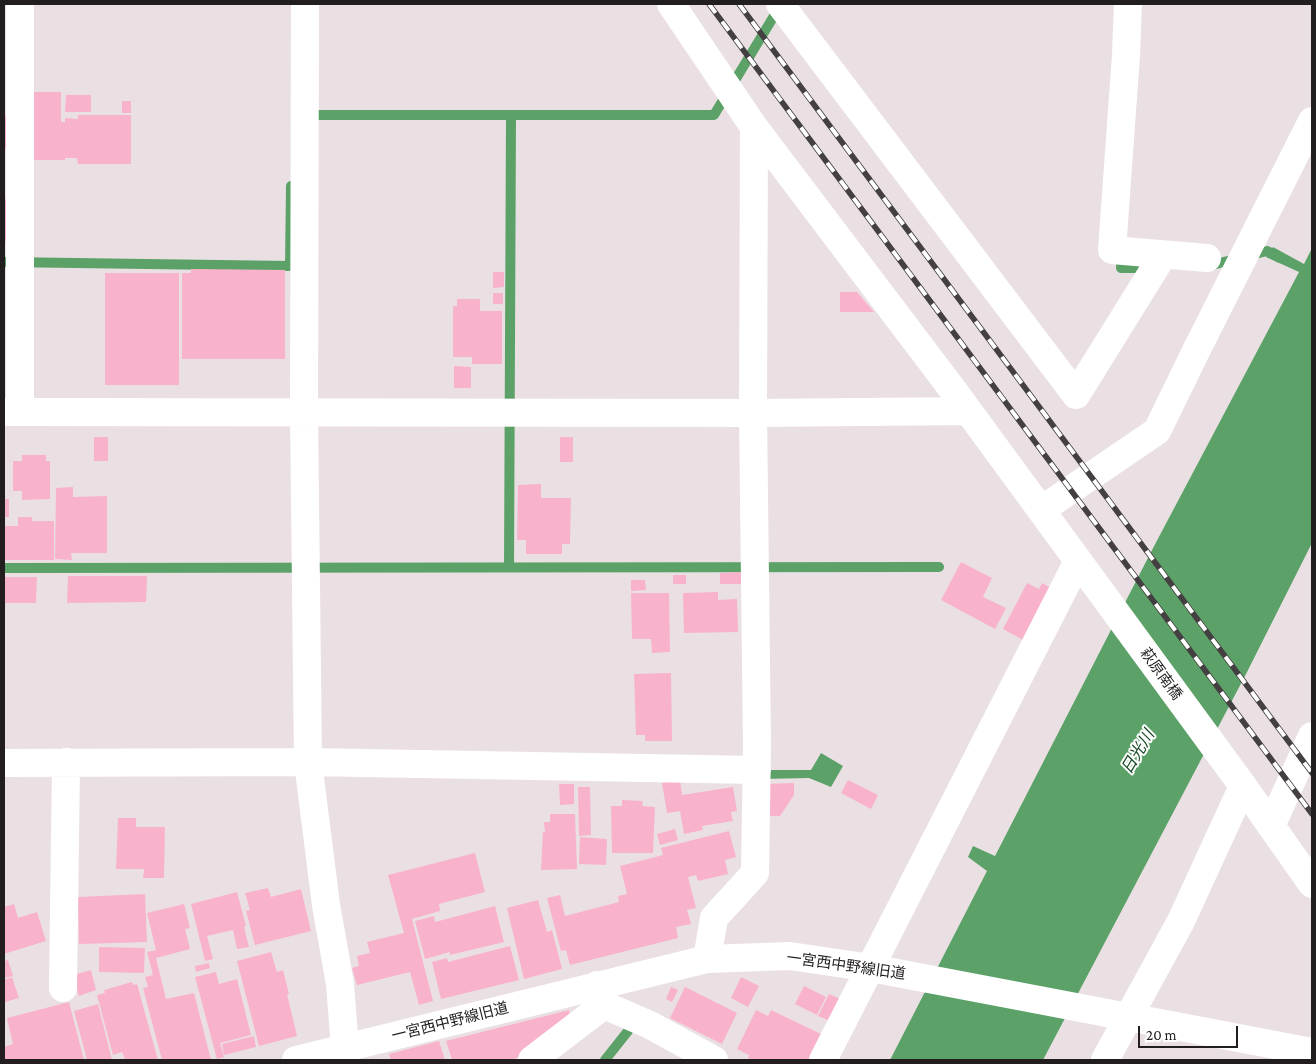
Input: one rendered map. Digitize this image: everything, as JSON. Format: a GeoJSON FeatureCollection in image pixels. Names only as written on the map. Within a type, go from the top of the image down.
{"type":"FeatureCollection","features":[{"type":"Feature","properties":{"kind":"street"},"geometry":{"type":"LineString","coordinates":[[20,4],[19,262],[12,412],[753,413],[968,411]]}},
{"type":"Feature","properties":{"kind":"street"},"geometry":{"type":"LineString","coordinates":[[305,4],[304,412],[308,762],[326,905],[340,984],[345,1048]]}},
{"type":"Feature","properties":{"kind":"street","name":"萩原南橋"},"geometry":{"type":"LineString","coordinates":[[671,4],[754,127],[968,411],[1243,786],[1312,884]]}},
{"type":"Feature","properties":{"kind":"street"},"geometry":{"type":"LineString","coordinates":[[780,4],[1076,395],[1163,255]]}},
{"type":"Feature","properties":{"kind":"street"},"geometry":{"type":"LineString","coordinates":[[1128,4],[1112,250],[1207,258]]}},
{"type":"Feature","properties":{"kind":"street"},"geometry":{"type":"LineString","coordinates":[[1040,510],[1157,431],[1312,121]]}},
{"type":"Feature","properties":{"kind":"street"},"geometry":{"type":"LineString","coordinates":[[707,959],[714,918],[755,873],[754,127]]}},
{"type":"Feature","properties":{"kind":"street"},"geometry":{"type":"LineString","coordinates":[[823,1060],[1078,561]]}},
{"type":"Feature","properties":{"kind":"street"},"geometry":{"type":"LineString","coordinates":[[1271,826],[1312,736]]}},
{"type":"Feature","properties":{"kind":"street"},"geometry":{"type":"LineString","coordinates":[[63,988],[66,762]]}},
{"type":"Feature","properties":{"kind":"street"},"geometry":{"type":"LineString","coordinates":[[4,763],[308,762],[756,770]]}},
{"type":"Feature","properties":{"kind":"street"},"geometry":{"type":"LineString","coordinates":[[1105,1060],[1181,921],[1243,786]]}},
{"type":"Feature","properties":{"kind":"street","name":"一宮西中野線旧道"},"geometry":{"type":"LineString","coordinates":[[296,1060],[345,1048],[601,995],[707,959],[790,956],[871,968],[1312,1052]]}},
{"type":"Feature","properties":{"kind":"street"},"geometry":{"type":"LineString","coordinates":[[532,1060],[601,995],[650,1025],[714,1060]]}},
{"type":"Feature","properties":{"kind":"water","name":"日光川"},"geometry":{"type":"Polygon","coordinates":[[[1273,247],[1304,264],[1312,248],[1312,543],[1245,676],[1043,1060],[890,1060],[987,871],[968,857],[973,846],[995,856],[1152,550],[1299,272],[1266,257],[1273,247]]]}},
{"type":"Feature","properties":{"kind":"water"},"geometry":{"type":"Polygon","coordinates":[[[821,753],[843,766],[831,787],[809,778],[761,779],[763,770],[811,770],[821,753]]]}},
{"type":"Feature","properties":{"kind":"building"},"geometry":{"type":"Polygon","coordinates":[[[30,92],[61,92],[61,122],[65,122],[65,118],[78,119],[78,115],[131,115],[131,164],[78,164],[77,158],[29,160],[30,92]]]}},
{"type":"Feature","properties":{"kind":"building"},"geometry":{"type":"Polygon","coordinates":[[[66,95],[91,95],[91,112],[65,112],[66,95]]]}},
{"type":"Feature","properties":{"kind":"building"},"geometry":{"type":"Polygon","coordinates":[[[122,101],[131,101],[131,113],[122,113],[122,101]]]}},
{"type":"Feature","properties":{"kind":"building"},"geometry":{"type":"Polygon","coordinates":[[[4,116],[7,116],[6,149],[4,148],[4,116]]]}},
{"type":"Feature","properties":{"kind":"building"},"geometry":{"type":"Polygon","coordinates":[[[4,199],[9,199],[9,241],[4,241],[4,199]]]}},
{"type":"Feature","properties":{"kind":"building"},"geometry":{"type":"Polygon","coordinates":[[[191,269],[285,270],[285,359],[182,359],[182,273],[191,273],[191,269]]]}},
{"type":"Feature","properties":{"kind":"building"},"geometry":{"type":"Polygon","coordinates":[[[493,272],[504,272],[504,287],[493,288],[493,272]]]}},
{"type":"Feature","properties":{"kind":"building"},"geometry":{"type":"Polygon","coordinates":[[[105,273],[179,273],[179,385],[105,385],[105,273]]]}},
{"type":"Feature","properties":{"kind":"building"},"geometry":{"type":"Polygon","coordinates":[[[840,292],[857,292],[874,312],[840,312],[840,292]]]}},
{"type":"Feature","properties":{"kind":"building"},"geometry":{"type":"Polygon","coordinates":[[[493,293],[503,293],[503,304],[493,304],[493,293]]]}},
{"type":"Feature","properties":{"kind":"building"},"geometry":{"type":"Polygon","coordinates":[[[457,299],[480,299],[480,311],[502,311],[502,364],[472,364],[472,357],[453,357],[453,306],[457,306],[457,299]]]}},
{"type":"Feature","properties":{"kind":"building"},"geometry":{"type":"Polygon","coordinates":[[[454,366],[471,367],[471,388],[454,388],[454,366]]]}},
{"type":"Feature","properties":{"kind":"building"},"geometry":{"type":"Polygon","coordinates":[[[94,437],[108,437],[108,461],[94,461],[94,437]]]}},
{"type":"Feature","properties":{"kind":"building"},"geometry":{"type":"Polygon","coordinates":[[[560,437],[573,437],[573,462],[560,462],[560,437]]]}},
{"type":"Feature","properties":{"kind":"building"},"geometry":{"type":"Polygon","coordinates":[[[22,455],[46,455],[46,461],[50,461],[50,499],[22,500],[22,491],[13,491],[13,461],[22,461],[22,455]]]}},
{"type":"Feature","properties":{"kind":"building"},"geometry":{"type":"Polygon","coordinates":[[[541,484],[541,498],[571,498],[570,544],[562,544],[562,554],[526,554],[526,540],[517,540],[518,485],[541,484]]]}},
{"type":"Feature","properties":{"kind":"building"},"geometry":{"type":"Polygon","coordinates":[[[73,487],[73,497],[107,496],[107,553],[71,553],[72,560],[55,559],[56,488],[73,487]]]}},
{"type":"Feature","properties":{"kind":"building"},"geometry":{"type":"Polygon","coordinates":[[[4,499],[9,499],[9,517],[4,517],[4,499]]]}},
{"type":"Feature","properties":{"kind":"building"},"geometry":{"type":"Polygon","coordinates":[[[18,517],[32,517],[32,521],[54,521],[54,560],[4,560],[4,526],[18,526],[18,517]]]}},
{"type":"Feature","properties":{"kind":"building"},"geometry":{"type":"Polygon","coordinates":[[[961,562],[992,578],[983,597],[1006,608],[995,629],[941,600],[961,562]]]}},
{"type":"Feature","properties":{"kind":"building"},"geometry":{"type":"Polygon","coordinates":[[[742,572],[742,584],[720,584],[720,573],[742,572]]]}},
{"type":"Feature","properties":{"kind":"building"},"geometry":{"type":"Polygon","coordinates":[[[673,575],[686,575],[686,584],[673,584],[673,575]]]}},
{"type":"Feature","properties":{"kind":"building"},"geometry":{"type":"Polygon","coordinates":[[[68,576],[147,576],[146,602],[67,603],[68,576]]]}},
{"type":"Feature","properties":{"kind":"building"},"geometry":{"type":"Polygon","coordinates":[[[4,577],[37,577],[36,603],[4,603],[4,577]]]}},
{"type":"Feature","properties":{"kind":"building"},"geometry":{"type":"Polygon","coordinates":[[[631,580],[645,580],[646,590],[631,591],[631,580]]]}},
{"type":"Feature","properties":{"kind":"building"},"geometry":{"type":"Polygon","coordinates":[[[1027,583],[1039,589],[1042,583],[1053,589],[1025,641],[1003,629],[1027,583]]]}},
{"type":"Feature","properties":{"kind":"building"},"geometry":{"type":"Polygon","coordinates":[[[718,592],[718,600],[737,599],[738,632],[684,633],[683,593],[718,592]]]}},
{"type":"Feature","properties":{"kind":"building"},"geometry":{"type":"Polygon","coordinates":[[[631,593],[669,593],[670,652],[652,653],[651,639],[632,639],[631,593]]]}},
{"type":"Feature","properties":{"kind":"building"},"geometry":{"type":"Polygon","coordinates":[[[671,673],[672,741],[645,741],[645,735],[636,735],[634,674],[671,673]]]}},
{"type":"Feature","properties":{"kind":"building"},"geometry":{"type":"Polygon","coordinates":[[[680,779],[682,795],[733,787],[737,811],[731,812],[733,821],[702,826],[703,830],[684,834],[680,811],[667,813],[662,783],[680,779]]]}},
{"type":"Feature","properties":{"kind":"building"},"geometry":{"type":"Polygon","coordinates":[[[848,780],[878,795],[871,809],[841,793],[848,780]]]}},
{"type":"Feature","properties":{"kind":"building"},"geometry":{"type":"Polygon","coordinates":[[[794,783],[794,795],[780,816],[766,816],[766,784],[794,783]]]}},
{"type":"Feature","properties":{"kind":"building"},"geometry":{"type":"Polygon","coordinates":[[[559,784],[574,784],[574,804],[560,805],[559,784]]]}},
{"type":"Feature","properties":{"kind":"building"},"geometry":{"type":"Polygon","coordinates":[[[578,787],[590,787],[591,835],[579,836],[578,787]]]}},
{"type":"Feature","properties":{"kind":"building"},"geometry":{"type":"Polygon","coordinates":[[[622,800],[643,801],[642,806],[655,807],[653,853],[612,853],[611,806],[622,806],[622,800]]]}},
{"type":"Feature","properties":{"kind":"building"},"geometry":{"type":"Polygon","coordinates":[[[550,814],[575,814],[577,869],[541,870],[543,832],[545,832],[544,822],[550,822],[550,814]]]}},
{"type":"Feature","properties":{"kind":"building"},"geometry":{"type":"Polygon","coordinates":[[[118,818],[136,818],[136,827],[165,827],[164,878],[143,878],[144,869],[116,869],[118,818]]]}},
{"type":"Feature","properties":{"kind":"building"},"geometry":{"type":"Polygon","coordinates":[[[675,829],[678,840],[660,845],[657,834],[675,829]]]}},
{"type":"Feature","properties":{"kind":"building"},"geometry":{"type":"Polygon","coordinates":[[[729,831],[736,857],[725,860],[728,874],[698,881],[696,875],[688,877],[696,908],[687,910],[691,924],[676,927],[678,938],[570,965],[566,950],[561,951],[547,898],[560,895],[565,916],[619,902],[618,896],[627,894],[620,866],[663,855],[661,848],[729,831]]]}},
{"type":"Feature","properties":{"kind":"building"},"geometry":{"type":"Polygon","coordinates":[[[580,837],[607,839],[606,865],[579,864],[580,837]]]}},
{"type":"Feature","properties":{"kind":"building"},"geometry":{"type":"Polygon","coordinates":[[[475,853],[485,892],[439,904],[440,911],[412,919],[433,1001],[419,1005],[410,972],[357,985],[352,968],[359,966],[357,956],[370,953],[367,942],[404,933],[388,875],[475,853]]]}},
{"type":"Feature","properties":{"kind":"building"},"geometry":{"type":"Polygon","coordinates":[[[268,888],[271,897],[301,889],[311,931],[255,945],[246,911],[250,910],[245,893],[268,888]]]}},
{"type":"Feature","properties":{"kind":"building"},"geometry":{"type":"Polygon","coordinates":[[[237,892],[246,926],[244,927],[249,947],[237,949],[233,930],[207,936],[213,959],[205,961],[191,904],[237,892]]]}},
{"type":"Feature","properties":{"kind":"building"},"geometry":{"type":"Polygon","coordinates":[[[145,894],[147,942],[79,944],[78,897],[145,894]]]}},
{"type":"Feature","properties":{"kind":"building"},"geometry":{"type":"Polygon","coordinates":[[[538,900],[547,932],[552,930],[562,969],[524,979],[507,908],[538,900]]]}},
{"type":"Feature","properties":{"kind":"building"},"geometry":{"type":"Polygon","coordinates":[[[14,904],[18,918],[37,912],[46,941],[4,954],[4,907],[14,904]]]}},
{"type":"Feature","properties":{"kind":"building"},"geometry":{"type":"Polygon","coordinates":[[[184,904],[190,928],[185,929],[190,949],[156,958],[166,999],[194,993],[211,1060],[162,1060],[143,988],[148,987],[145,977],[153,975],[147,952],[156,950],[147,913],[184,904]]]}},
{"type":"Feature","properties":{"kind":"building"},"geometry":{"type":"Polygon","coordinates":[[[495,906],[504,942],[450,955],[450,952],[425,959],[415,921],[434,916],[435,922],[495,906]]]}},
{"type":"Feature","properties":{"kind":"building"},"geometry":{"type":"Polygon","coordinates":[[[510,946],[519,980],[441,999],[432,962],[447,958],[448,962],[510,946]]]}},
{"type":"Feature","properties":{"kind":"building"},"geometry":{"type":"Polygon","coordinates":[[[99,947],[145,948],[144,973],[99,972],[99,947]]]}},
{"type":"Feature","properties":{"kind":"building"},"geometry":{"type":"Polygon","coordinates":[[[271,952],[277,972],[283,970],[297,1036],[259,1046],[237,961],[271,952]]]}},
{"type":"Feature","properties":{"kind":"building"},"geometry":{"type":"Polygon","coordinates":[[[8,960],[13,976],[4,978],[4,961],[8,960]]]}},
{"type":"Feature","properties":{"kind":"building"},"geometry":{"type":"Polygon","coordinates":[[[209,963],[210,968],[196,972],[195,966],[209,963]]]}},
{"type":"Feature","properties":{"kind":"building"},"geometry":{"type":"Polygon","coordinates":[[[91,970],[96,990],[79,996],[73,975],[91,970]]]}},
{"type":"Feature","properties":{"kind":"building"},"geometry":{"type":"Polygon","coordinates":[[[216,972],[219,984],[237,979],[251,1035],[220,1043],[224,1057],[217,1059],[195,977],[216,972]]]}},
{"type":"Feature","properties":{"kind":"building"},"geometry":{"type":"Polygon","coordinates":[[[12,977],[19,998],[5,1002],[4,980],[12,977]]]}},
{"type":"Feature","properties":{"kind":"building"},"geometry":{"type":"Polygon","coordinates":[[[741,977],[759,986],[748,1007],[731,998],[741,977]]]}},
{"type":"Feature","properties":{"kind":"building"},"geometry":{"type":"Polygon","coordinates":[[[132,982],[133,985],[137,984],[158,1060],[125,1059],[122,1052],[113,1055],[97,995],[105,993],[104,990],[132,982]]]}},
{"type":"Feature","properties":{"kind":"building"},"geometry":{"type":"Polygon","coordinates":[[[804,986],[826,997],[817,1015],[795,1004],[804,986]]]}},
{"type":"Feature","properties":{"kind":"building"},"geometry":{"type":"Polygon","coordinates":[[[671,987],[678,990],[672,1002],[666,999],[671,987]]]}},
{"type":"Feature","properties":{"kind":"building"},"geometry":{"type":"Polygon","coordinates":[[[685,987],[737,1013],[722,1044],[670,1018],[685,987]]]}},
{"type":"Feature","properties":{"kind":"building"},"geometry":{"type":"Polygon","coordinates":[[[829,994],[843,1000],[832,1022],[818,1016],[829,994]]]}},
{"type":"Feature","properties":{"kind":"building"},"geometry":{"type":"Polygon","coordinates":[[[69,1002],[84,1060],[4,1060],[4,1047],[13,1044],[7,1018],[69,1002]]]}},
{"type":"Feature","properties":{"kind":"building"},"geometry":{"type":"Polygon","coordinates":[[[98,1004],[112,1060],[87,1060],[74,1011],[98,1004]]]}},
{"type":"Feature","properties":{"kind":"building"},"geometry":{"type":"Polygon","coordinates":[[[569,1010],[571,1018],[517,1058],[510,1060],[452,1060],[446,1041],[569,1010]]]}},
{"type":"Feature","properties":{"kind":"building"},"geometry":{"type":"Polygon","coordinates":[[[756,1010],[768,1016],[771,1010],[821,1034],[809,1060],[753,1060],[748,1058],[749,1055],[737,1049],[756,1010]]]}},
{"type":"Feature","properties":{"kind":"building"},"geometry":{"type":"Polygon","coordinates":[[[254,1036],[256,1047],[224,1055],[222,1044],[254,1036]]]}},
{"type":"Feature","properties":{"kind":"building"},"geometry":{"type":"Polygon","coordinates":[[[439,1041],[445,1060],[391,1060],[389,1054],[439,1041]]]}},
{"type":"Feature","properties":{"kind":"waterway"},"geometry":{"type":"LineString","coordinates":[[305,115],[714,115],[780,6]]}},
{"type":"Feature","properties":{"kind":"waterway"},"geometry":{"type":"LineString","coordinates":[[509,567],[511,116]]}},
{"type":"Feature","properties":{"kind":"waterway"},"geometry":{"type":"LineString","coordinates":[[4,262],[290,266],[291,186]]}},
{"type":"Feature","properties":{"kind":"waterway"},"geometry":{"type":"LineString","coordinates":[[1122,251],[1121,268],[1151,268]]}},
{"type":"Feature","properties":{"kind":"waterway"},"geometry":{"type":"LineString","coordinates":[[1208,266],[1267,251],[1280,258]]}},
{"type":"Feature","properties":{"kind":"waterway"},"geometry":{"type":"LineString","coordinates":[[4,568],[939,567]]}},
{"type":"Feature","properties":{"kind":"waterway"},"geometry":{"type":"LineString","coordinates":[[605,1060],[628,1031]]}},
{"type":"Feature","properties":{"kind":"railway"},"geometry":{"type":"LineString","coordinates":[[709,4],[1312,814]]}},
{"type":"Feature","properties":{"kind":"railway"},"geometry":{"type":"LineString","coordinates":[[739,4],[1312,773]]}}]}
